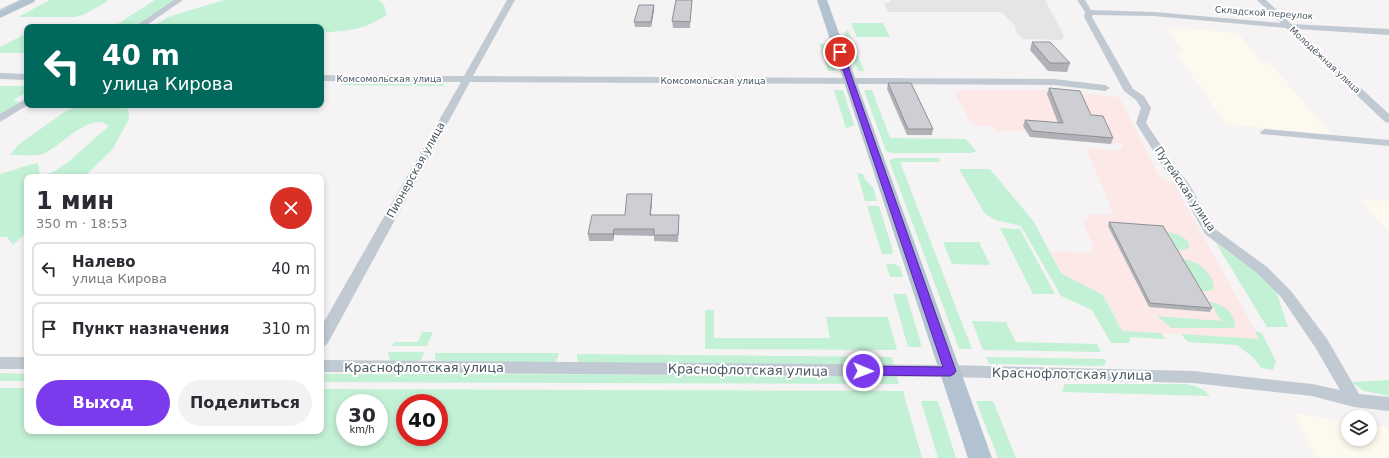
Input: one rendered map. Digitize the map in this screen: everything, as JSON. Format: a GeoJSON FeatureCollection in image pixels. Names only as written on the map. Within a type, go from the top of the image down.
{"type":"FeatureCollection","features":[{"type":"Feature","properties":{"kind":"main road"},"geometry":{"type":"LineString","coordinates":[[0,4],[9,0]]}},
{"type":"Feature","properties":{"kind":"main road"},"geometry":{"type":"LineString","coordinates":[[0,15],[30,0]]}},
{"type":"Feature","properties":{"kind":"main road"},"geometry":{"type":"LineString","coordinates":[[822,0],[980,458]]}},
{"type":"Feature","properties":{"kind":"street"},"geometry":{"type":"LineString","coordinates":[[143,24],[179,0]]}},
{"type":"Feature","properties":{"kind":"street","name":"Пионерская улица"},"geometry":{"type":"LineString","coordinates":[[324,336],[511,0]]}},
{"type":"Feature","properties":{"kind":"street","name":"Путейская улица"},"geometry":{"type":"LineString","coordinates":[[1081,0],[1089,12],[1088,17],[1129,91],[1140,98],[1146,108],[1141,123],[1171,170],[1183,184],[1210,231],[1262,270],[1286,294],[1321,343],[1354,400]]}},
{"type":"Feature","properties":{"kind":"street","name":"Молодёжная улица"},"geometry":{"type":"LineString","coordinates":[[1262,0],[1389,120]]}},
{"type":"Feature","properties":{"kind":"street","name":"Складской переулок"},"geometry":{"type":"LineString","coordinates":[[1089,12],[1154,14],[1288,26],[1389,32]]}},
{"type":"Feature","properties":{"kind":"street"},"geometry":{"type":"LineString","coordinates":[[0,76],[24,77]]}},
{"type":"Feature","properties":{"kind":"street","name":"Комсомольская улица"},"geometry":{"type":"LineString","coordinates":[[324,78],[1054,82],[1105,88]]}},
{"type":"Feature","properties":{"kind":"street"},"geometry":{"type":"LineString","coordinates":[[0,118],[24,103]]}},
{"type":"Feature","properties":{"kind":"street"},"geometry":{"type":"LineString","coordinates":[[1265,132],[1389,143]]}},
{"type":"Feature","properties":{"kind":"street"},"geometry":{"type":"LineString","coordinates":[[0,363],[24,363]]}},
{"type":"Feature","properties":{"kind":"street","name":"Краснофлотская улица"},"geometry":{"type":"LineString","coordinates":[[324,366],[950,371],[1193,377],[1312,390],[1354,400],[1389,404]]}},
{"type":"Feature","properties":{"kind":"shaded area"},"geometry":{"type":"Polygon","coordinates":[[[890,0],[1045,0],[1064,35],[1062,40],[1023,39],[1016,32],[1015,25],[1001,12],[888,12],[884,4],[891,2],[890,0]]]}},
{"type":"Feature","properties":{"kind":"shaded area"},"geometry":{"type":"Polygon","coordinates":[[[1165,27],[1238,33],[1261,61],[1270,63],[1332,135],[1225,124],[1176,52],[1183,52],[1165,27]]]}},
{"type":"Feature","properties":{"kind":"shaded area"},"geometry":{"type":"Polygon","coordinates":[[[960,90],[1044,90],[1119,97],[1159,176],[1174,184],[1260,339],[1122,331],[1103,295],[1061,273],[1051,251],[1090,253],[1094,247],[1083,223],[1091,214],[1114,215],[1086,148],[1119,151],[1124,143],[1111,144],[1030,137],[1026,131],[997,131],[994,126],[973,126],[955,94],[960,90]]]}},
{"type":"Feature","properties":{"kind":"shaded area"},"geometry":{"type":"Polygon","coordinates":[[[1359,199],[1389,201],[1389,230],[1381,224],[1359,199]]]}},
{"type":"Feature","properties":{"kind":"shaded area"},"geometry":{"type":"Polygon","coordinates":[[[1293,413],[1341,421],[1341,446],[1377,446],[1377,426],[1389,428],[1389,458],[1316,458],[1293,413]]]}},
{"type":"Feature","properties":{"kind":"green space"},"geometry":{"type":"Polygon","coordinates":[[[50,0],[108,1],[83,15],[74,17],[18,17],[50,0]]]}},
{"type":"Feature","properties":{"kind":"green space"},"geometry":{"type":"Polygon","coordinates":[[[155,0],[175,0],[139,24],[118,24],[155,0]]]}},
{"type":"Feature","properties":{"kind":"green space"},"geometry":{"type":"Polygon","coordinates":[[[224,0],[379,0],[384,5],[387,15],[370,24],[355,29],[324,33],[324,24],[157,24],[168,17],[224,0]]]}},
{"type":"Feature","properties":{"kind":"green space"},"geometry":{"type":"Polygon","coordinates":[[[851,23],[883,23],[890,37],[857,37],[851,23]]]}},
{"type":"Feature","properties":{"kind":"green space"},"geometry":{"type":"Polygon","coordinates":[[[848,30],[864,71],[858,71],[844,33],[848,30]]]}},
{"type":"Feature","properties":{"kind":"green space"},"geometry":{"type":"Polygon","coordinates":[[[24,35],[24,53],[0,53],[0,47],[24,35]]]}},
{"type":"Feature","properties":{"kind":"green space"},"geometry":{"type":"Polygon","coordinates":[[[819,43],[827,45],[835,71],[828,71],[819,43]]]}},
{"type":"Feature","properties":{"kind":"green space"},"geometry":{"type":"Polygon","coordinates":[[[346,82],[444,84],[443,86],[340,85],[346,82]]]}},
{"type":"Feature","properties":{"kind":"green space"},"geometry":{"type":"Polygon","coordinates":[[[0,86],[24,86],[24,94],[13,100],[20,102],[0,115],[0,86]]]}},
{"type":"Feature","properties":{"kind":"green space"},"geometry":{"type":"Polygon","coordinates":[[[834,90],[843,90],[854,125],[853,126],[846,128],[834,90]]]}},
{"type":"Feature","properties":{"kind":"green space"},"geometry":{"type":"Polygon","coordinates":[[[864,90],[872,90],[890,138],[966,139],[976,151],[972,153],[892,153],[886,151],[864,90]]]}},
{"type":"Feature","properties":{"kind":"green space"},"geometry":{"type":"Polygon","coordinates":[[[73,108],[124,108],[128,109],[129,119],[112,150],[87,174],[46,174],[53,172],[67,163],[109,126],[101,122],[93,123],[84,127],[47,152],[39,155],[10,155],[18,145],[66,111],[73,108]]]}},
{"type":"Feature","properties":{"kind":"green space"},"geometry":{"type":"Polygon","coordinates":[[[896,158],[939,158],[940,162],[900,162],[972,349],[959,349],[889,160],[896,158]]]}},
{"type":"Feature","properties":{"kind":"green space"},"geometry":{"type":"Polygon","coordinates":[[[38,163],[40,174],[24,174],[24,235],[13,245],[7,237],[0,237],[0,174],[38,163]]]}},
{"type":"Feature","properties":{"kind":"green space"},"geometry":{"type":"Polygon","coordinates":[[[959,169],[990,169],[1034,222],[1061,273],[1103,295],[1122,331],[1161,333],[1165,339],[1130,337],[1129,343],[1111,343],[1092,310],[1061,296],[1021,226],[996,220],[985,214],[959,169]]]}},
{"type":"Feature","properties":{"kind":"green space"},"geometry":{"type":"Polygon","coordinates":[[[857,173],[863,174],[866,181],[873,187],[877,201],[865,201],[857,173]]]}},
{"type":"Feature","properties":{"kind":"green space"},"geometry":{"type":"Polygon","coordinates":[[[867,206],[879,206],[893,251],[892,254],[882,254],[867,206]]]}},
{"type":"Feature","properties":{"kind":"green space"},"geometry":{"type":"Polygon","coordinates":[[[1000,228],[1020,229],[1055,294],[1033,294],[1000,228]]]}},
{"type":"Feature","properties":{"kind":"green space"},"geometry":{"type":"Polygon","coordinates":[[[1168,232],[1179,235],[1188,241],[1189,248],[1178,251],[1168,232]]]}},
{"type":"Feature","properties":{"kind":"green space"},"geometry":{"type":"Polygon","coordinates":[[[943,242],[979,242],[990,265],[952,264],[943,242]]]}},
{"type":"Feature","properties":{"kind":"green space"},"geometry":{"type":"Polygon","coordinates":[[[1216,243],[1274,285],[1288,327],[1267,327],[1216,243]]]}},
{"type":"Feature","properties":{"kind":"green space"},"geometry":{"type":"Polygon","coordinates":[[[1183,259],[1194,262],[1204,268],[1211,277],[1214,289],[1209,291],[1201,291],[1183,259]]]}},
{"type":"Feature","properties":{"kind":"green space"},"geometry":{"type":"Polygon","coordinates":[[[886,264],[895,264],[900,267],[903,277],[890,277],[886,264]]]}},
{"type":"Feature","properties":{"kind":"green space"},"geometry":{"type":"Polygon","coordinates":[[[893,294],[906,294],[922,347],[908,347],[893,294]]]}},
{"type":"Feature","properties":{"kind":"green space"},"geometry":{"type":"Polygon","coordinates":[[[1210,302],[1225,307],[1228,310],[1235,322],[1235,328],[1171,328],[1157,316],[1221,321],[1210,302]]]}},
{"type":"Feature","properties":{"kind":"green space"},"geometry":{"type":"Polygon","coordinates":[[[705,310],[714,310],[714,338],[830,338],[826,317],[888,317],[897,350],[705,349],[705,310]]]}},
{"type":"Feature","properties":{"kind":"green space"},"geometry":{"type":"Polygon","coordinates":[[[972,321],[1006,322],[1016,342],[1097,344],[1101,352],[983,350],[972,321]]]}},
{"type":"Feature","properties":{"kind":"green space"},"geometry":{"type":"Polygon","coordinates":[[[1255,331],[1262,333],[1276,362],[1273,370],[1261,368],[1254,358],[1237,345],[1189,342],[1182,334],[1259,339],[1255,331]]]}},
{"type":"Feature","properties":{"kind":"green space"},"geometry":{"type":"Polygon","coordinates":[[[422,332],[433,332],[427,346],[392,346],[394,342],[418,342],[422,332]]]}},
{"type":"Feature","properties":{"kind":"green space"},"geometry":{"type":"Polygon","coordinates":[[[388,352],[424,352],[422,359],[415,362],[390,361],[388,352]]]}},
{"type":"Feature","properties":{"kind":"green space"},"geometry":{"type":"Polygon","coordinates":[[[435,353],[559,353],[556,362],[552,363],[441,361],[435,360],[435,353]]]}},
{"type":"Feature","properties":{"kind":"green space"},"geometry":{"type":"Polygon","coordinates":[[[577,354],[892,357],[894,367],[583,363],[579,362],[577,359],[577,354]]]}},
{"type":"Feature","properties":{"kind":"green space"},"geometry":{"type":"Polygon","coordinates":[[[986,357],[1105,359],[1106,362],[1105,365],[1100,366],[989,364],[986,357]]]}},
{"type":"Feature","properties":{"kind":"green space"},"geometry":{"type":"Polygon","coordinates":[[[0,373],[24,374],[24,381],[0,381],[0,373]]]}},
{"type":"Feature","properties":{"kind":"green space"},"geometry":{"type":"Polygon","coordinates":[[[324,374],[896,375],[899,384],[324,382],[324,374]]]}},
{"type":"Feature","properties":{"kind":"green space"},"geometry":{"type":"Polygon","coordinates":[[[1389,380],[1389,396],[1364,391],[1351,382],[1389,380]]]}},
{"type":"Feature","properties":{"kind":"green space"},"geometry":{"type":"Polygon","coordinates":[[[1065,384],[1186,384],[1205,391],[1210,396],[1062,392],[1065,384]]]}},
{"type":"Feature","properties":{"kind":"green space"},"geometry":{"type":"Polygon","coordinates":[[[0,388],[24,388],[24,434],[324,434],[324,389],[903,391],[922,458],[0,458],[0,388]]]}},
{"type":"Feature","properties":{"kind":"green space"},"geometry":{"type":"Polygon","coordinates":[[[921,401],[938,401],[956,458],[938,458],[921,401]]]}},
{"type":"Feature","properties":{"kind":"green space"},"geometry":{"type":"Polygon","coordinates":[[[976,401],[993,401],[1016,458],[998,458],[976,401]]]}},
{"type":"Feature","properties":{"kind":"building"},"geometry":{"type":"Polygon","coordinates":[[[676,0],[692,0],[690,22],[672,21],[676,0]]]}},
{"type":"Feature","properties":{"kind":"building"},"geometry":{"type":"Polygon","coordinates":[[[639,5],[654,5],[651,22],[634,22],[639,5]]]}},
{"type":"Feature","properties":{"kind":"building"},"geometry":{"type":"Polygon","coordinates":[[[1032,42],[1050,42],[1070,63],[1050,63],[1032,42]]]}},
{"type":"Feature","properties":{"kind":"building"},"geometry":{"type":"Polygon","coordinates":[[[888,83],[911,83],[933,129],[908,129],[888,83]]]}},
{"type":"Feature","properties":{"kind":"building"},"geometry":{"type":"Polygon","coordinates":[[[1049,88],[1080,91],[1091,115],[1103,116],[1113,138],[1032,131],[1025,120],[1063,123],[1049,88]]]}},
{"type":"Feature","properties":{"kind":"building"},"geometry":{"type":"Polygon","coordinates":[[[627,194],[652,194],[650,215],[679,215],[678,235],[654,235],[654,229],[614,229],[613,234],[588,234],[592,215],[625,215],[627,194]]]}},
{"type":"Feature","properties":{"kind":"building"},"geometry":{"type":"Polygon","coordinates":[[[1109,222],[1163,226],[1212,308],[1150,303],[1109,222]]]}},
{"type":"Feature","properties":{"kind":"tram line"},"geometry":{"type":"LineString","coordinates":[[0,10],[21,0]]}},
{"type":"Feature","properties":{"kind":"route"},"geometry":{"type":"LineString","coordinates":[[840,52],[950,371],[863,371]]}}]}
